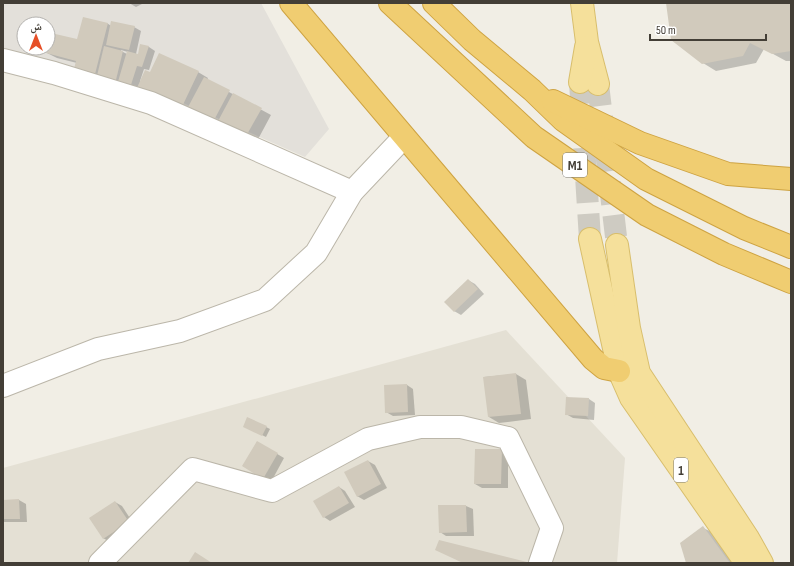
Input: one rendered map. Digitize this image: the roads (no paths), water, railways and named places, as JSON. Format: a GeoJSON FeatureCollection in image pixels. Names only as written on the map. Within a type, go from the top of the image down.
{"type":"FeatureCollection","features":[{"type":"Feature","properties":{"kind":"highway"},"geometry":{"type":"LineString","coordinates":[[291,3],[593,359],[604,368],[629,372]]}},
{"type":"Feature","properties":{"kind":"highway","name":"M1"},"geometry":{"type":"LineString","coordinates":[[390,3],[534,137],[647,215],[724,254],[791,282]]}},
{"type":"Feature","properties":{"kind":"highway","name":"M1"},"geometry":{"type":"LineString","coordinates":[[434,3],[472,40],[532,90],[563,120],[646,179],[744,228],[791,247]]}},
{"type":"Feature","properties":{"kind":"highway"},"geometry":{"type":"LineString","coordinates":[[532,90],[640,143],[728,174],[791,179]]}},
{"type":"Feature","properties":{"kind":"main road"},"geometry":{"type":"LineString","coordinates":[[582,3],[587,42],[589,83]]}},
{"type":"Feature","properties":{"kind":"main road"},"geometry":{"type":"LineString","coordinates":[[590,239],[629,372]]}},
{"type":"Feature","properties":{"kind":"main road"},"geometry":{"type":"LineString","coordinates":[[617,245],[629,328],[629,372]]}},
{"type":"Feature","properties":{"kind":"main road","name":"1"},"geometry":{"type":"LineString","coordinates":[[629,372],[631,398],[741,556],[750,563]]}},
{"type":"Feature","properties":{"kind":"main road","name":"1"},"geometry":{"type":"LineString","coordinates":[[629,372],[748,538],[762,563]]}},
{"type":"Feature","properties":{"kind":"street"},"geometry":{"type":"LineString","coordinates":[[3,60],[54,73],[151,103],[352,192]]}},
{"type":"Feature","properties":{"kind":"street"},"geometry":{"type":"LineString","coordinates":[[3,386],[98,349],[180,331],[265,300],[316,253],[352,192],[404,137]]}},
{"type":"Feature","properties":{"kind":"street"},"geometry":{"type":"LineString","coordinates":[[100,563],[193,469],[272,491],[368,439],[420,427],[462,427],[508,438],[552,528],[540,563]]}},
{"type":"Feature","properties":{"kind":"tunnel"},"geometry":{"type":"LineString","coordinates":[[580,82],[590,239]]}},
{"type":"Feature","properties":{"kind":"tunnel"},"geometry":{"type":"LineString","coordinates":[[598,84],[617,245]]}}]}
